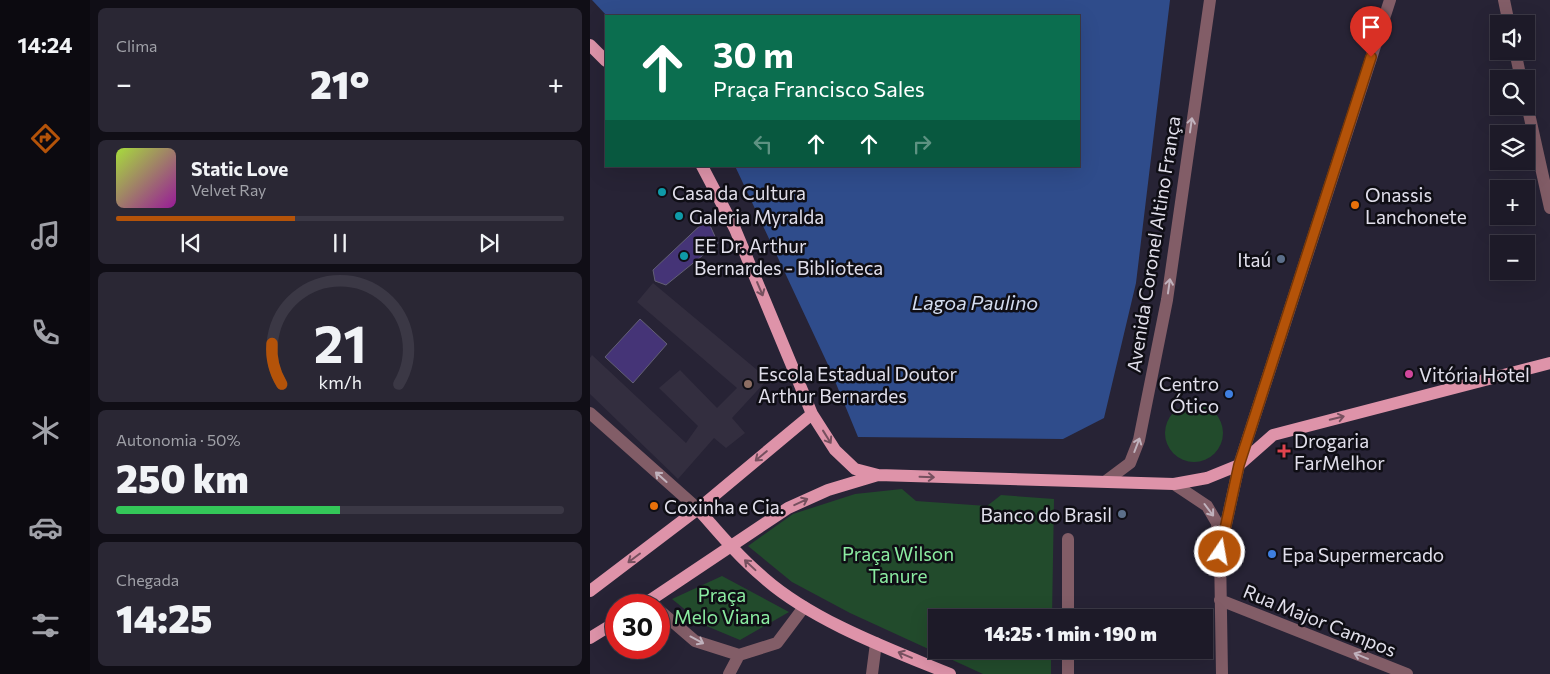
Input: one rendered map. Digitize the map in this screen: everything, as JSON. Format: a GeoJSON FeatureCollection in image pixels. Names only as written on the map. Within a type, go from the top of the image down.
{"type":"FeatureCollection","features":[{"type":"Feature","properties":{"kind":"main road"},"geometry":{"type":"LineString","coordinates":[[590,45],[605,60]]}},
{"type":"Feature","properties":{"kind":"main road"},"geometry":{"type":"LineString","coordinates":[[703,167],[735,229],[812,414],[835,450],[849,463],[856,469],[878,475],[1174,484],[1207,478],[1239,466],[1273,435],[1550,363]]}},
{"type":"Feature","properties":{"kind":"main road"},"geometry":{"type":"LineString","coordinates":[[590,592],[698,509],[812,414]]}},
{"type":"Feature","properties":{"kind":"main road"},"geometry":{"type":"LineString","coordinates":[[666,594],[788,508],[828,490],[878,475]]}},
{"type":"Feature","properties":{"kind":"main road"},"geometry":{"type":"LineString","coordinates":[[698,509],[731,548],[765,579],[804,607],[876,643],[950,674]]}},
{"type":"Feature","properties":{"kind":"main road"},"geometry":{"type":"LineString","coordinates":[[590,638],[605,629]]}},
{"type":"Feature","properties":{"kind":"street","name":"Avenida Coronel Altino França"},"geometry":{"type":"LineString","coordinates":[[1106,481],[1130,462],[1139,440],[1167,300],[1210,0]]}},
{"type":"Feature","properties":{"kind":"street"},"geometry":{"type":"LineString","coordinates":[[1220,552],[1239,466],[1390,0]]}},
{"type":"Feature","properties":{"kind":"street"},"geometry":{"type":"LineString","coordinates":[[1504,0],[1507,15]]}},
{"type":"Feature","properties":{"kind":"street"},"geometry":{"type":"LineString","coordinates":[[1529,115],[1550,208]]}},
{"type":"Feature","properties":{"kind":"street"},"geometry":{"type":"LineString","coordinates":[[590,413],[698,509]]}},
{"type":"Feature","properties":{"kind":"street"},"geometry":{"type":"LineString","coordinates":[[1174,484],[1207,506],[1217,523],[1220,552],[1222,674]]}},
{"type":"Feature","properties":{"kind":"street"},"geometry":{"type":"LineString","coordinates":[[1068,539],[1068,609]]}},
{"type":"Feature","properties":{"kind":"street","name":"Rua Major Campos"},"geometry":{"type":"LineString","coordinates":[[1220,600],[1407,674]]}},
{"type":"Feature","properties":{"kind":"street"},"geometry":{"type":"LineString","coordinates":[[670,620],[696,641],[739,655],[777,643],[804,607]]}},
{"type":"Feature","properties":{"kind":"street"},"geometry":{"type":"LineString","coordinates":[[872,674],[876,643]]}},
{"type":"Feature","properties":{"kind":"street"},"geometry":{"type":"LineString","coordinates":[[729,674],[739,655]]}},
{"type":"Feature","properties":{"kind":"street"},"geometry":{"type":"LineString","coordinates":[[1068,659],[1068,674]]}},
{"type":"Feature","properties":{"kind":"shaded area","name":"Escola Estadual Doutor Arthur Bernardes"},"geometry":{"type":"Polygon","coordinates":[[[653,283],[768,379],[732,418],[745,433],[726,448],[714,438],[678,479],[590,394],[590,358],[592,355],[686,443],[698,426],[659,388],[680,370],[717,408],[737,388],[637,302],[653,283]]]}},
{"type":"Feature","properties":{"kind":"green space"},"geometry":{"type":"Polygon","coordinates":[[[1188,404],[1200,404],[1215,412],[1223,427],[1223,439],[1215,454],[1200,462],[1188,462],[1173,454],[1165,439],[1165,427],[1173,412],[1188,404]]]}},
{"type":"Feature","properties":{"kind":"green space","name":"Praça Wilson Tanure"},"geometry":{"type":"Polygon","coordinates":[[[902,489],[916,501],[987,506],[1001,495],[1054,499],[1052,609],[928,609],[928,649],[850,613],[792,582],[748,546],[793,514],[855,494],[902,489]]]}},
{"type":"Feature","properties":{"kind":"green space","name":"Praça Melo Viana"},"geometry":{"type":"Polygon","coordinates":[[[722,576],[789,612],[740,640],[704,625],[672,599],[722,576]]]}},
{"type":"Feature","properties":{"kind":"green space","name":"Praça Wilson Tanure"},"geometry":{"type":"Polygon","coordinates":[[[950,659],[1051,659],[1051,674],[983,674],[950,659]]]}},
{"type":"Feature","properties":{"kind":"water","name":"Lagoa Paulino"},"geometry":{"type":"Polygon","coordinates":[[[592,0],[1170,0],[1136,283],[1104,418],[1063,439],[858,437],[830,369],[735,167],[1080,167],[1080,15],[606,15],[592,0]]]}},
{"type":"Feature","properties":{"kind":"building","name":"EE Dr. Arthur Bernardes - Biblioteca"},"geometry":{"type":"Polygon","coordinates":[[[707,219],[718,243],[666,285],[655,281],[653,270],[707,219]]]}},
{"type":"Feature","properties":{"kind":"building"},"geometry":{"type":"Polygon","coordinates":[[[640,319],[667,344],[633,383],[605,357],[640,319]]]}},
{"type":"Feature","properties":{"kind":"place","name":"Casa da Cultura"},"geometry":{"type":"Point","coordinates":[662,192]}},
{"type":"Feature","properties":{"kind":"place","name":"Onassis Lanchonete"},"geometry":{"type":"Point","coordinates":[1355,205]}},
{"type":"Feature","properties":{"kind":"place","name":"Galeria Myralda"},"geometry":{"type":"Point","coordinates":[679,216]}},
{"type":"Feature","properties":{"kind":"place","name":"EE Dr. Arthur Bernardes - Biblioteca"},"geometry":{"type":"Point","coordinates":[684,256]}},
{"type":"Feature","properties":{"kind":"place","name":"Itaú"},"geometry":{"type":"Point","coordinates":[1281,259]}},
{"type":"Feature","properties":{"kind":"place","name":"Vitória Hotel"},"geometry":{"type":"Point","coordinates":[1409,374]}},
{"type":"Feature","properties":{"kind":"place","name":"Escola Estadual Doutor Arthur Bernardes"},"geometry":{"type":"Point","coordinates":[748,384]}},
{"type":"Feature","properties":{"kind":"place","name":"Centro Ótico"},"geometry":{"type":"Point","coordinates":[1229,394]}},
{"type":"Feature","properties":{"kind":"place","name":"Drogaria FarMelhor"},"geometry":{"type":"Point","coordinates":[1284,451]}},
{"type":"Feature","properties":{"kind":"place","name":"Coxinha e Cia."},"geometry":{"type":"Point","coordinates":[654,506]}},
{"type":"Feature","properties":{"kind":"place","name":"Banco do Brasil"},"geometry":{"type":"Point","coordinates":[1122,514]}},
{"type":"Feature","properties":{"kind":"place","name":"Epa Supermercado"},"geometry":{"type":"Point","coordinates":[1272,554]}},
{"type":"Feature","properties":{"kind":"route"},"geometry":{"type":"LineString","coordinates":[[1220,552],[1239,465],[1371,57]]}}]}
